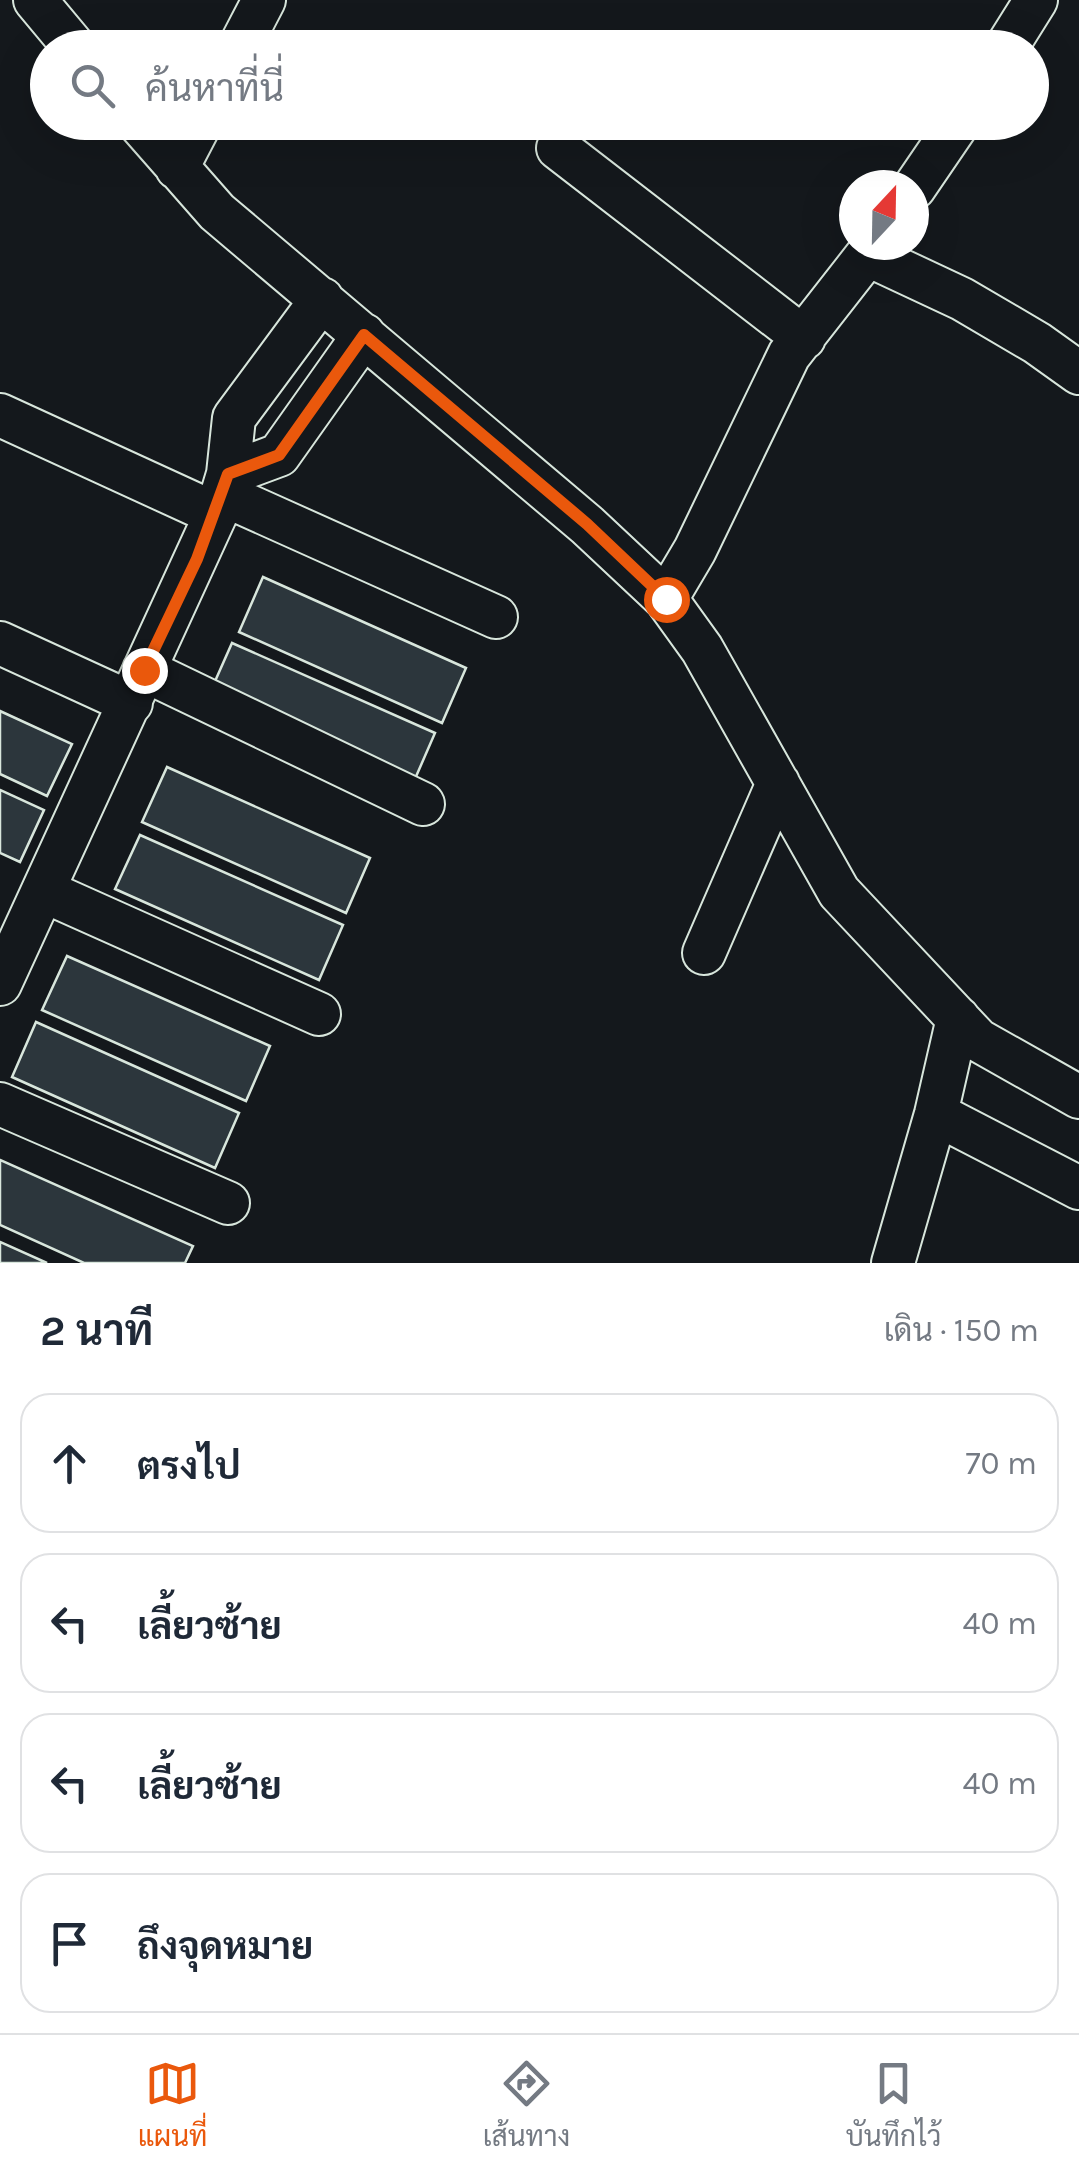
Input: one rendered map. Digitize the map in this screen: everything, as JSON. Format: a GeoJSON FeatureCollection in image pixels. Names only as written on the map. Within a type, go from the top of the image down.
{"type":"FeatureCollection","features":[{"type":"Feature","properties":{"kind":"street"},"geometry":{"type":"LineString","coordinates":[[34,0],[60,30]]}},
{"type":"Feature","properties":{"kind":"street"},"geometry":{"type":"LineString","coordinates":[[248,30],[264,0]]}},
{"type":"Feature","properties":{"kind":"street"},"geometry":{"type":"LineString","coordinates":[[1017,30],[1036,0]]}},
{"type":"Feature","properties":{"kind":"street"},"geometry":{"type":"LineString","coordinates":[[154,140],[218,212],[587,524],[666,599],[702,649],[839,892],[978,1040],[1079,1096]]}},
{"type":"Feature","properties":{"kind":"street"},"geometry":{"type":"LineString","coordinates":[[178,168],[192,140]]}},
{"type":"Feature","properties":{"kind":"street"},"geometry":{"type":"LineString","coordinates":[[926,170],[947,140]]}},
{"type":"Feature","properties":{"kind":"street"},"geometry":{"type":"LineString","coordinates":[[558,148],[804,338]]}},
{"type":"Feature","properties":{"kind":"street"},"geometry":{"type":"LineString","coordinates":[[666,599],[696,550],[790,355],[864,260]]}},
{"type":"Feature","properties":{"kind":"street"},"geometry":{"type":"LineString","coordinates":[[890,260],[1037,343],[1079,374]]}},
{"type":"Feature","properties":{"kind":"street"},"geometry":{"type":"LineString","coordinates":[[0,984],[26,900],[138,686],[222,494],[234,418],[322,300]]}},
{"type":"Feature","properties":{"kind":"street"},"geometry":{"type":"LineString","coordinates":[[222,494],[279,455],[364,335]]}},
{"type":"Feature","properties":{"kind":"street"},"geometry":{"type":"LineString","coordinates":[[0,415],[222,494],[496,616]]}},
{"type":"Feature","properties":{"kind":"street"},"geometry":{"type":"LineString","coordinates":[[0,643],[138,686],[423,804]]}},
{"type":"Feature","properties":{"kind":"street"},"geometry":{"type":"LineString","coordinates":[[704,953],[778,783]]}},
{"type":"Feature","properties":{"kind":"street"},"geometry":{"type":"LineString","coordinates":[[26,900],[319,1014]]}},
{"type":"Feature","properties":{"kind":"street"},"geometry":{"type":"LineString","coordinates":[[893,1263],[936,1114],[958,1018]]}},
{"type":"Feature","properties":{"kind":"street"},"geometry":{"type":"LineString","coordinates":[[0,1104],[228,1203]]}},
{"type":"Feature","properties":{"kind":"street"},"geometry":{"type":"LineString","coordinates":[[936,1114],[1079,1188]]}},
{"type":"Feature","properties":{"kind":"building"},"geometry":{"type":"Polygon","coordinates":[[[263,577],[466,668],[442,723],[239,632],[263,577]]]}},
{"type":"Feature","properties":{"kind":"building"},"geometry":{"type":"Polygon","coordinates":[[[232,643],[435,733],[411,788],[208,697],[232,643]]]}},
{"type":"Feature","properties":{"kind":"building"},"geometry":{"type":"Polygon","coordinates":[[[0,711],[72,744],[47,796],[0,774],[0,711]]]}},
{"type":"Feature","properties":{"kind":"building"},"geometry":{"type":"Polygon","coordinates":[[[167,767],[370,858],[346,913],[142,822],[167,767]]]}},
{"type":"Feature","properties":{"kind":"building"},"geometry":{"type":"Polygon","coordinates":[[[0,790],[44,810],[20,862],[0,853],[0,790]]]}},
{"type":"Feature","properties":{"kind":"building"},"geometry":{"type":"Polygon","coordinates":[[[140,835],[343,925],[319,980],[115,889],[140,835]]]}},
{"type":"Feature","properties":{"kind":"building"},"geometry":{"type":"Polygon","coordinates":[[[67,956],[270,1046],[246,1101],[42,1010],[67,956]]]}},
{"type":"Feature","properties":{"kind":"building"},"geometry":{"type":"Polygon","coordinates":[[[36,1022],[239,1113],[215,1168],[12,1077],[36,1022]]]}},
{"type":"Feature","properties":{"kind":"building"},"geometry":{"type":"Polygon","coordinates":[[[0,1160],[193,1246],[185,1263],[84,1263],[0,1225],[0,1160]]]}},
{"type":"Feature","properties":{"kind":"building"},"geometry":{"type":"Polygon","coordinates":[[[0,1242],[47,1263],[0,1263],[0,1242]]]}},
{"type":"Feature","properties":{"kind":"route"},"geometry":{"type":"LineString","coordinates":[[144,670],[197,559],[228,474],[279,455],[364,335],[587,524],[666,599]]}}]}
